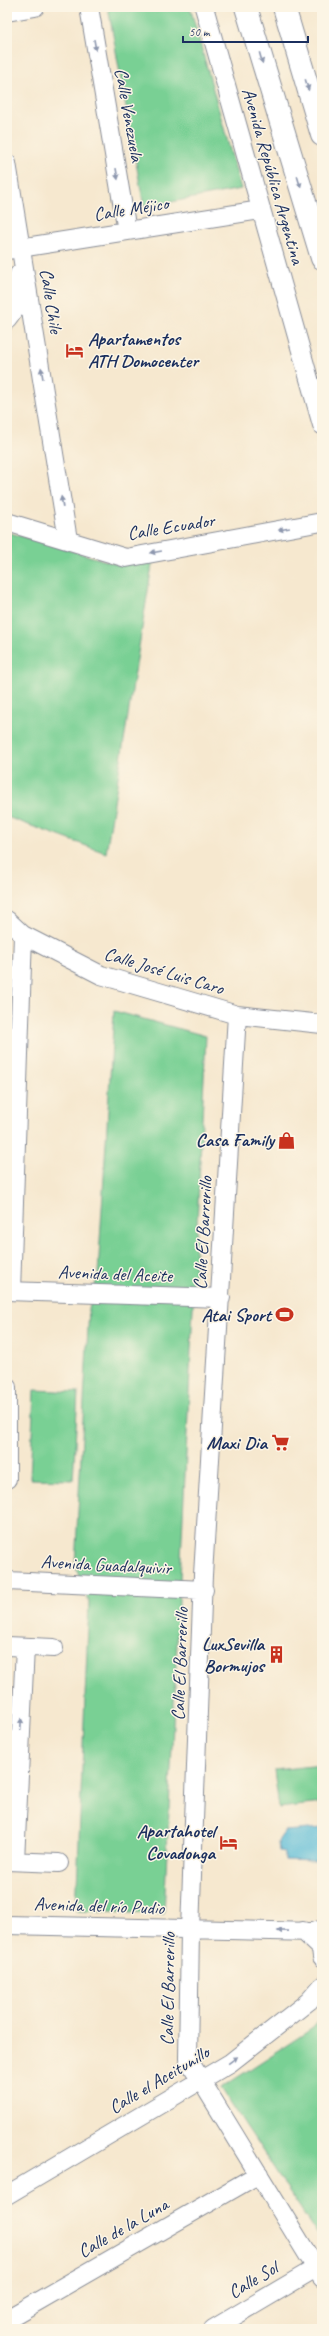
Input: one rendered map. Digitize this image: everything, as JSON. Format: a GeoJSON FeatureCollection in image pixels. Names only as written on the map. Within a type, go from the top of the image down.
{"type":"FeatureCollection","features":[{"type":"Feature","properties":{"kind":"highway"},"geometry":{"type":"LineString","coordinates":[[246,7],[322,258]]}},
{"type":"Feature","properties":{"kind":"highway"},"geometry":{"type":"LineString","coordinates":[[284,7],[322,135]]}},
{"type":"Feature","properties":{"kind":"street"},"geometry":{"type":"LineString","coordinates":[[7,12],[34,7]]}},
{"type":"Feature","properties":{"kind":"street","name":"Calle Venezuela"},"geometry":{"type":"LineString","coordinates":[[89,7],[127,231]]}},
{"type":"Feature","properties":{"kind":"street","name":"Avenida República Argentina"},"geometry":{"type":"LineString","coordinates":[[204,7],[322,425]]}},
{"type":"Feature","properties":{"kind":"street","name":"Calle Chile"},"geometry":{"type":"LineString","coordinates":[[7,163],[14,249],[68,540]]}},
{"type":"Feature","properties":{"kind":"street","name":"Calle Méjico"},"geometry":{"type":"LineString","coordinates":[[14,249],[261,210]]}},
{"type":"Feature","properties":{"kind":"street"},"geometry":{"type":"LineString","coordinates":[[7,320],[16,308],[14,249]]}},
{"type":"Feature","properties":{"kind":"street","name":"Calle Ecuador"},"geometry":{"type":"LineString","coordinates":[[7,522],[126,558],[322,522]]}},
{"type":"Feature","properties":{"kind":"street","name":"Calle José Luis Caro"},"geometry":{"type":"LineString","coordinates":[[7,920],[23,935],[101,975],[237,1015],[322,1024]]}},
{"type":"Feature","properties":{"kind":"street"},"geometry":{"type":"LineString","coordinates":[[9,1291],[23,935]]}},
{"type":"Feature","properties":{"kind":"street","name":"Calle El Barrerillo"},"geometry":{"type":"LineString","coordinates":[[237,1015],[204,1590],[190,1930],[188,2059],[200,2081],[319,2273]]}},
{"type":"Feature","properties":{"kind":"street","name":"Avenida del Aceite"},"geometry":{"type":"LineString","coordinates":[[9,1291],[221,1298]]}},
{"type":"Feature","properties":{"kind":"street"},"geometry":{"type":"LineString","coordinates":[[8,1387],[8,1479]]}},
{"type":"Feature","properties":{"kind":"street","name":"Avenida Guadalquivir"},"geometry":{"type":"LineString","coordinates":[[7,1581],[204,1590]]}},
{"type":"Feature","properties":{"kind":"street"},"geometry":{"type":"LineString","coordinates":[[7,1646],[54,1648]]}},
{"type":"Feature","properties":{"kind":"street"},"geometry":{"type":"LineString","coordinates":[[25,1646],[14,1750],[11,1861],[59,1863]]}},
{"type":"Feature","properties":{"kind":"street","name":"Avenida del río Pudio"},"geometry":{"type":"LineString","coordinates":[[7,1925],[190,1930],[322,1930]]}},
{"type":"Feature","properties":{"kind":"street"},"geometry":{"type":"LineString","coordinates":[[303,1931],[321,1948],[322,1957]]}},
{"type":"Feature","properties":{"kind":"street"},"geometry":{"type":"LineString","coordinates":[[309,2002],[322,1972]]}},
{"type":"Feature","properties":{"kind":"street","name":"Calle el Aceitunillo"},"geometry":{"type":"LineString","coordinates":[[7,2195],[230,2063],[309,2002],[322,1986]]}},
{"type":"Feature","properties":{"kind":"street","name":"Calle de la Luna"},"geometry":{"type":"LineString","coordinates":[[7,2320],[259,2174]]}},
{"type":"Feature","properties":{"kind":"street","name":"Calle Sol"},"geometry":{"type":"LineString","coordinates":[[212,2329],[319,2273]]}},
{"type":"Feature","properties":{"kind":"green space"},"geometry":{"type":"Polygon","coordinates":[[[108,7],[190,7],[241,189],[144,207],[108,7]]]}},
{"type":"Feature","properties":{"kind":"green space"},"geometry":{"type":"Polygon","coordinates":[[[7,532],[120,565],[153,559],[106,853],[7,817],[7,532]]]}},
{"type":"Feature","properties":{"kind":"green space"},"geometry":{"type":"Polygon","coordinates":[[[114,1011],[206,1036],[164,1914],[76,1911],[89,1602],[75,1566],[89,1309],[98,1274],[114,1011]]]}},
{"type":"Feature","properties":{"kind":"green space"},"geometry":{"type":"Polygon","coordinates":[[[34,1390],[78,1392],[73,1480],[30,1479],[34,1390]]]}},
{"type":"Feature","properties":{"kind":"green space"},"geometry":{"type":"Polygon","coordinates":[[[322,1765],[322,1803],[279,1808],[274,1770],[322,1765]]]}},
{"type":"Feature","properties":{"kind":"green space"},"geometry":{"type":"Polygon","coordinates":[[[322,2017],[322,2241],[221,2088],[313,2028],[322,2017]]]}},
{"type":"Feature","properties":{"kind":"water"},"geometry":{"type":"Polygon","coordinates":[[[322,1828],[322,1850],[317,1861],[285,1860],[285,1853],[279,1852],[278,1841],[285,1831],[322,1828]]]}},
{"type":"Feature","properties":{"kind":"place","name":"Apartamentos ATH Domocenter"},"geometry":{"type":"Point","coordinates":[75,350]}},
{"type":"Feature","properties":{"kind":"place","name":"Casa Family"},"geometry":{"type":"Point","coordinates":[287,1140]}},
{"type":"Feature","properties":{"kind":"place","name":"Atai Sport"},"geometry":{"type":"Point","coordinates":[284,1315]}},
{"type":"Feature","properties":{"kind":"place","name":"Maxi Dia"},"geometry":{"type":"Point","coordinates":[280,1443]}},
{"type":"Feature","properties":{"kind":"place","name":"LuxSevilla Bormujos"},"geometry":{"type":"Point","coordinates":[277,1655]}},
{"type":"Feature","properties":{"kind":"place","name":"Apartahotel Covadonga"},"geometry":{"type":"Point","coordinates":[228,1842]}}]}
